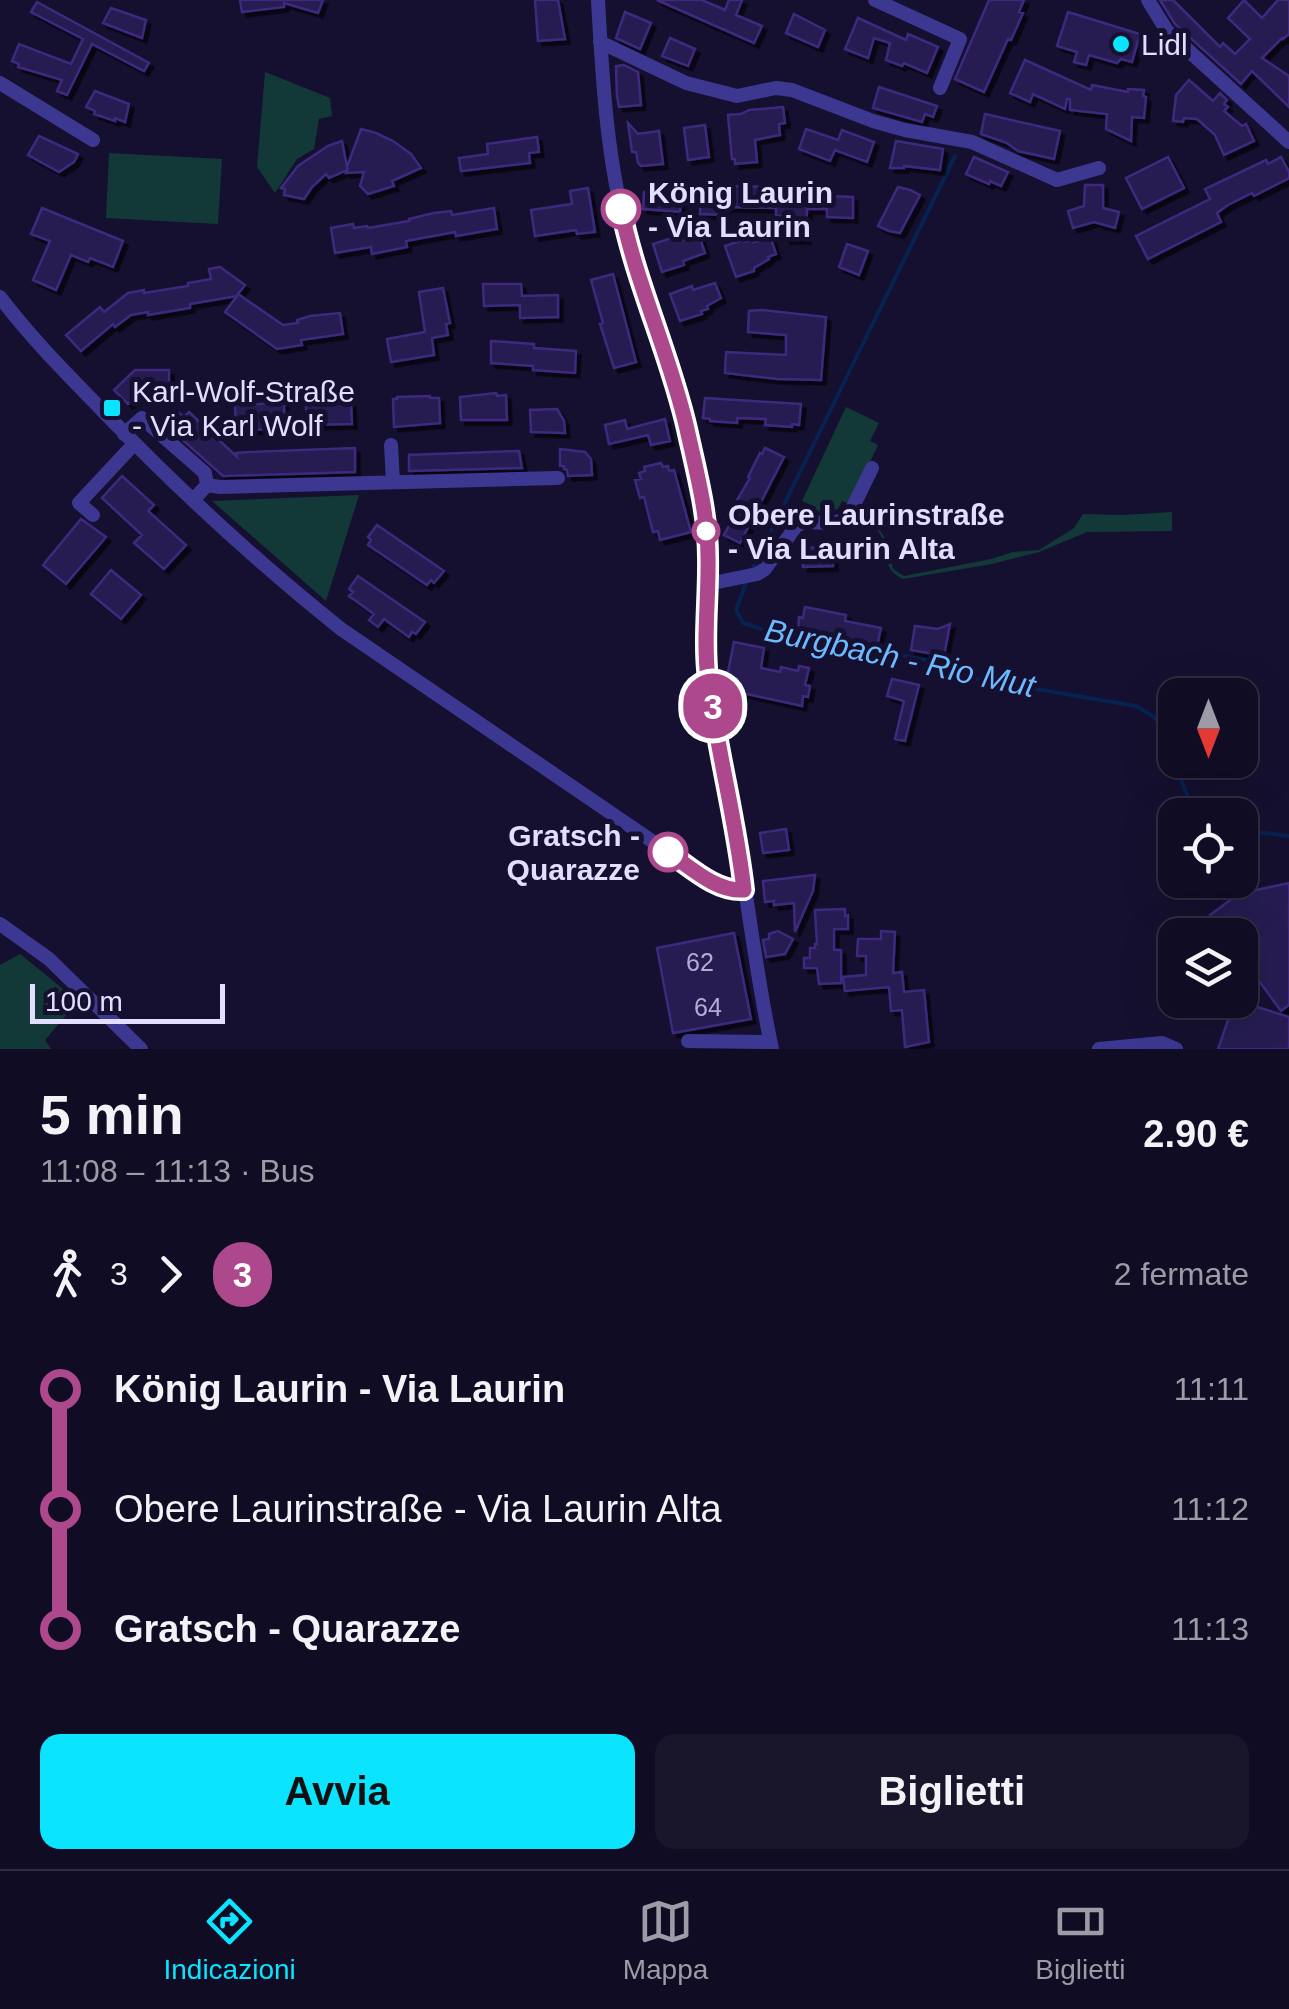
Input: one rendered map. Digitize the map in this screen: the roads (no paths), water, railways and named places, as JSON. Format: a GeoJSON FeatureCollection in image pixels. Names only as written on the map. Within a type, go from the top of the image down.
{"type":"FeatureCollection","features":[{"type":"Feature","properties":{"kind":"street"},"geometry":{"type":"LineString","coordinates":[[598,0],[612,158],[621,209],[686,425],[706,532],[708,678],[771,1045],[688,1041]]}},
{"type":"Feature","properties":{"kind":"street"},"geometry":{"type":"LineString","coordinates":[[875,0],[960,38],[940,88]]}},
{"type":"Feature","properties":{"kind":"street"},"geometry":{"type":"LineString","coordinates":[[1148,0],[1167,31],[1289,142]]}},
{"type":"Feature","properties":{"kind":"street"},"geometry":{"type":"LineString","coordinates":[[600,42],[686,82],[737,96],[776,88],[792,90],[873,121],[972,142],[1057,180],[1100,168]]}},
{"type":"Feature","properties":{"kind":"street"},"geometry":{"type":"LineString","coordinates":[[0,82],[93,140]]}},
{"type":"Feature","properties":{"kind":"street"},"geometry":{"type":"LineString","coordinates":[[0,297],[28,334],[129,439],[298,595],[342,630],[712,882],[732,891],[744,890]]}},
{"type":"Feature","properties":{"kind":"street"},"geometry":{"type":"LineString","coordinates":[[93,515],[80,503],[142,418],[206,473],[207,485],[193,500]]}},
{"type":"Feature","properties":{"kind":"street"},"geometry":{"type":"LineString","coordinates":[[392,444],[393,482]]}},
{"type":"Feature","properties":{"kind":"street"},"geometry":{"type":"LineString","coordinates":[[708,584],[765,569],[797,525],[831,524],[847,519],[872,468]]}},
{"type":"Feature","properties":{"kind":"street"},"geometry":{"type":"LineString","coordinates":[[207,485],[558,478]]}},
{"type":"Feature","properties":{"kind":"street"},"geometry":{"type":"LineString","coordinates":[[0,924],[49,960],[140,1049]]}},
{"type":"Feature","properties":{"kind":"street"},"geometry":{"type":"LineString","coordinates":[[1099,1049],[1162,1043],[1176,1049]]}},
{"type":"Feature","properties":{"kind":"waterway","name":"Burgbach - Rio Mut"},"geometry":{"type":"LineString","coordinates":[[751,572],[955,156]]}},
{"type":"Feature","properties":{"kind":"waterway","name":"Burgbach - Rio Mut"},"geometry":{"type":"LineString","coordinates":[[747,580],[736,610],[743,623],[932,661],[971,678],[1136,706],[1160,725],[1189,798]]}},
{"type":"Feature","properties":{"kind":"waterway","name":"Burgbach - Rio Mut"},"geometry":{"type":"LineString","coordinates":[[1258,832],[1289,836]]}},
{"type":"Feature","properties":{"kind":"place","name":"Lidl"},"geometry":{"type":"Point","coordinates":[1121,44]}},
{"type":"Feature","properties":{"kind":"place","name":"König Laurin - Via Laurin"},"geometry":{"type":"Point","coordinates":[621,209]}},
{"type":"Feature","properties":{"kind":"place","name":"Karl-Wolf-Straße - Via Karl Wolf"},"geometry":{"type":"Point","coordinates":[112,408]}},
{"type":"Feature","properties":{"kind":"place","name":"Obere Laurinstraße - Via Laurin Alta"},"geometry":{"type":"Point","coordinates":[706,531]}},
{"type":"Feature","properties":{"kind":"place","name":"Gratsch - Quarazze"},"geometry":{"type":"Point","coordinates":[668,852]}}]}
